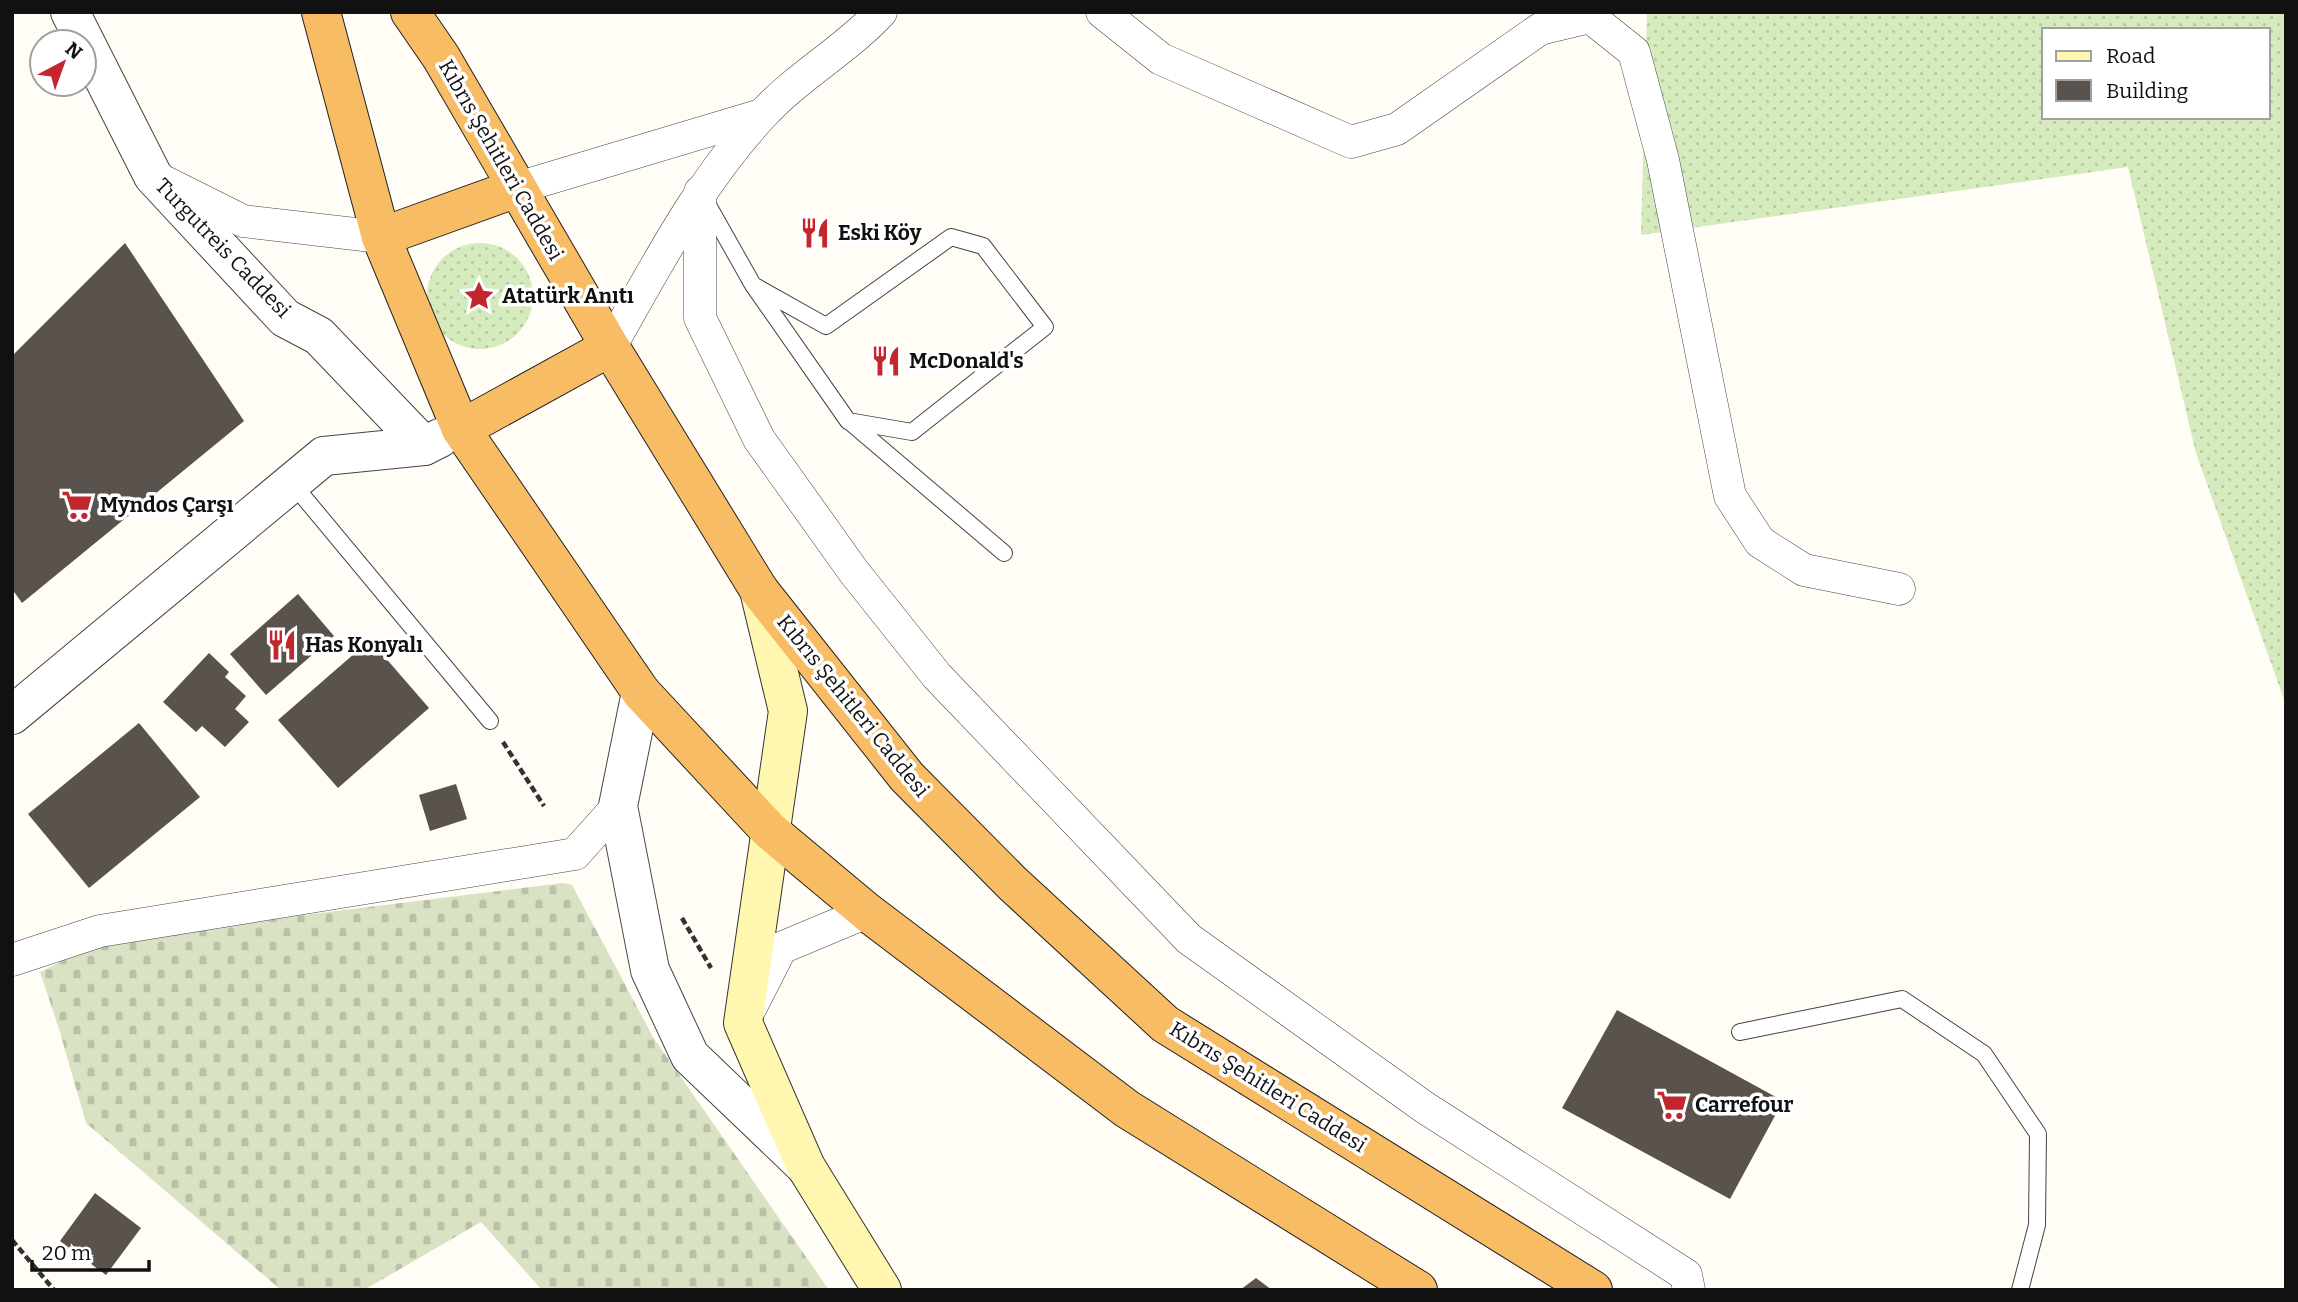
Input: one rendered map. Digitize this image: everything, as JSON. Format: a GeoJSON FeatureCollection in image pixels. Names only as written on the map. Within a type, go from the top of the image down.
{"type":"FeatureCollection","features":[{"type":"Feature","properties":{"kind":"highway"},"geometry":{"type":"LineString","coordinates":[[321,12],[381,237],[461,429],[641,692],[769,830],[867,912],[1127,1109],[1418,1290]]}},
{"type":"Feature","properties":{"kind":"highway","name":"Kıbrıs Şehitleri Caddesi"},"geometry":{"type":"LineString","coordinates":[[410,12],[441,57],[610,346],[759,590],[907,777],[1012,883],[1165,1024],[1593,1290]]}},
{"type":"Feature","properties":{"kind":"highway"},"geometry":{"type":"LineString","coordinates":[[381,237],[517,188]]}},
{"type":"Feature","properties":{"kind":"highway"},"geometry":{"type":"LineString","coordinates":[[461,429],[610,346]]}},
{"type":"Feature","properties":{"kind":"main road"},"geometry":{"type":"LineString","coordinates":[[759,590],[788,710],[743,1023],[806,1167],[882,1290]]}},
{"type":"Feature","properties":{"kind":"street","name":"Turgutreis Caddesi"},"geometry":{"type":"LineString","coordinates":[[70,12],[153,176],[285,318],[319,335],[424,446]]}},
{"type":"Feature","properties":{"kind":"street"},"geometry":{"type":"LineString","coordinates":[[610,346],[700,192],[761,115],[881,12]]}},
{"type":"Feature","properties":{"kind":"street"},"geometry":{"type":"LineString","coordinates":[[1102,12],[1161,59],[1351,142],[1396,129],[1540,29],[1590,17],[1634,52],[1663,160],[1731,496],[1760,542],[1804,570],[1899,589]]}},
{"type":"Feature","properties":{"kind":"street"},"geometry":{"type":"LineString","coordinates":[[517,188],[761,115]]}},
{"type":"Feature","properties":{"kind":"street"},"geometry":{"type":"LineString","coordinates":[[153,176],[243,221],[381,237]]}},
{"type":"Feature","properties":{"kind":"street"},"geometry":{"type":"LineString","coordinates":[[700,192],[699,318],[760,439],[854,572],[937,676],[1189,939],[1424,1107],[1686,1275],[1689,1290]]}},
{"type":"Feature","properties":{"kind":"street"},"geometry":{"type":"LineString","coordinates":[[12,715],[324,456],[424,446],[461,429]]}},
{"type":"Feature","properties":{"kind":"street"},"geometry":{"type":"LineString","coordinates":[[641,692],[618,806],[650,970],[690,1056],[806,1167]]}},
{"type":"Feature","properties":{"kind":"street"},"geometry":{"type":"LineString","coordinates":[[15,952],[100,931],[575,855],[618,806]]}},
{"type":"Feature","properties":{"kind":"street"},"geometry":{"type":"LineString","coordinates":[[743,1023],[781,948],[867,912]]}},
{"type":"Feature","properties":{"kind":"lane"},"geometry":{"type":"LineString","coordinates":[[700,192],[754,285],[848,421],[1004,553]]}},
{"type":"Feature","properties":{"kind":"lane"},"geometry":{"type":"LineString","coordinates":[[754,285],[826,326],[951,237],[983,246],[1045,327],[912,432],[848,421]]}},
{"type":"Feature","properties":{"kind":"lane"},"geometry":{"type":"LineString","coordinates":[[292,483],[489,721]]}},
{"type":"Feature","properties":{"kind":"lane"},"geometry":{"type":"LineString","coordinates":[[1740,1032],[1902,999],[1984,1054],[2038,1134],[2037,1225],[2020,1290]]}},
{"type":"Feature","properties":{"kind":"path"},"geometry":{"type":"LineString","coordinates":[[489,721],[544,806]]}},
{"type":"Feature","properties":{"kind":"path"},"geometry":{"type":"LineString","coordinates":[[12,1240],[54,1290]]}},
{"type":"Feature","properties":{"kind":"green space"},"geometry":{"type":"Polygon","coordinates":[[[1647,12],[2286,12],[2286,705],[2196,453],[2128,167],[1641,235],[1647,12]]]}},
{"type":"Feature","properties":{"kind":"green space"},"geometry":{"type":"Polygon","coordinates":[[[480,243],[500,247],[517,259],[529,276],[533,296],[529,316],[517,333],[500,345],[480,349],[460,345],[443,333],[431,316],[427,296],[431,276],[443,259],[460,247],[480,243]]]}},
{"type":"Feature","properties":{"kind":"green space"},"geometry":{"type":"Polygon","coordinates":[[[563,883],[572,885],[653,1037],[829,1290],[542,1290],[481,1222],[364,1290],[281,1290],[86,1123],[40,972],[104,940],[563,883]]]}},
{"type":"Feature","properties":{"kind":"building","name":"Myndos Çarşı"},"geometry":{"type":"Polygon","coordinates":[[[125,243],[244,421],[22,603],[12,589],[12,356],[125,243]]]}},
{"type":"Feature","properties":{"kind":"building","name":"Has Konyalı"},"geometry":{"type":"Polygon","coordinates":[[[298,594],[334,636],[266,695],[230,654],[298,594]]]}},
{"type":"Feature","properties":{"kind":"building"},"geometry":{"type":"Polygon","coordinates":[[[370,640],[429,708],[338,788],[278,720],[370,640]]]}},
{"type":"Feature","properties":{"kind":"building"},"geometry":{"type":"Polygon","coordinates":[[[209,653],[229,672],[225,677],[246,696],[235,709],[249,722],[225,747],[202,726],[196,732],[163,702],[209,653]]]}},
{"type":"Feature","properties":{"kind":"building"},"geometry":{"type":"Polygon","coordinates":[[[139,723],[200,797],[89,888],[28,814],[139,723]]]}},
{"type":"Feature","properties":{"kind":"building"},"geometry":{"type":"Polygon","coordinates":[[[456,784],[467,819],[430,831],[419,795],[456,784]]]}},
{"type":"Feature","properties":{"kind":"building","name":"Carrefour"},"geometry":{"type":"Polygon","coordinates":[[[1617,1010],[1783,1101],[1730,1199],[1562,1108],[1617,1010]]]}},
{"type":"Feature","properties":{"kind":"building"},"geometry":{"type":"Polygon","coordinates":[[[95,1193],[141,1228],[106,1275],[60,1241],[95,1193]]]}},
{"type":"Feature","properties":{"kind":"building"},"geometry":{"type":"Polygon","coordinates":[[[1256,1278],[1272,1290],[1240,1290],[1256,1278]]]}},
{"type":"Feature","properties":{"kind":"place","name":"Eski Köy"},"geometry":{"type":"Point","coordinates":[815,233]}},
{"type":"Feature","properties":{"kind":"place","name":"Atatürk Anıtı"},"geometry":{"type":"Point","coordinates":[479,296]}},
{"type":"Feature","properties":{"kind":"place","name":"McDonald's"},"geometry":{"type":"Point","coordinates":[886,361]}},
{"type":"Feature","properties":{"kind":"place","name":"Myndos Çarşı"},"geometry":{"type":"Point","coordinates":[77,505]}},
{"type":"Feature","properties":{"kind":"place","name":"Has Konyalı"},"geometry":{"type":"Point","coordinates":[282,645]}},
{"type":"Feature","properties":{"kind":"place","name":"Carrefour"},"geometry":{"type":"Point","coordinates":[1672,1105]}}]}
